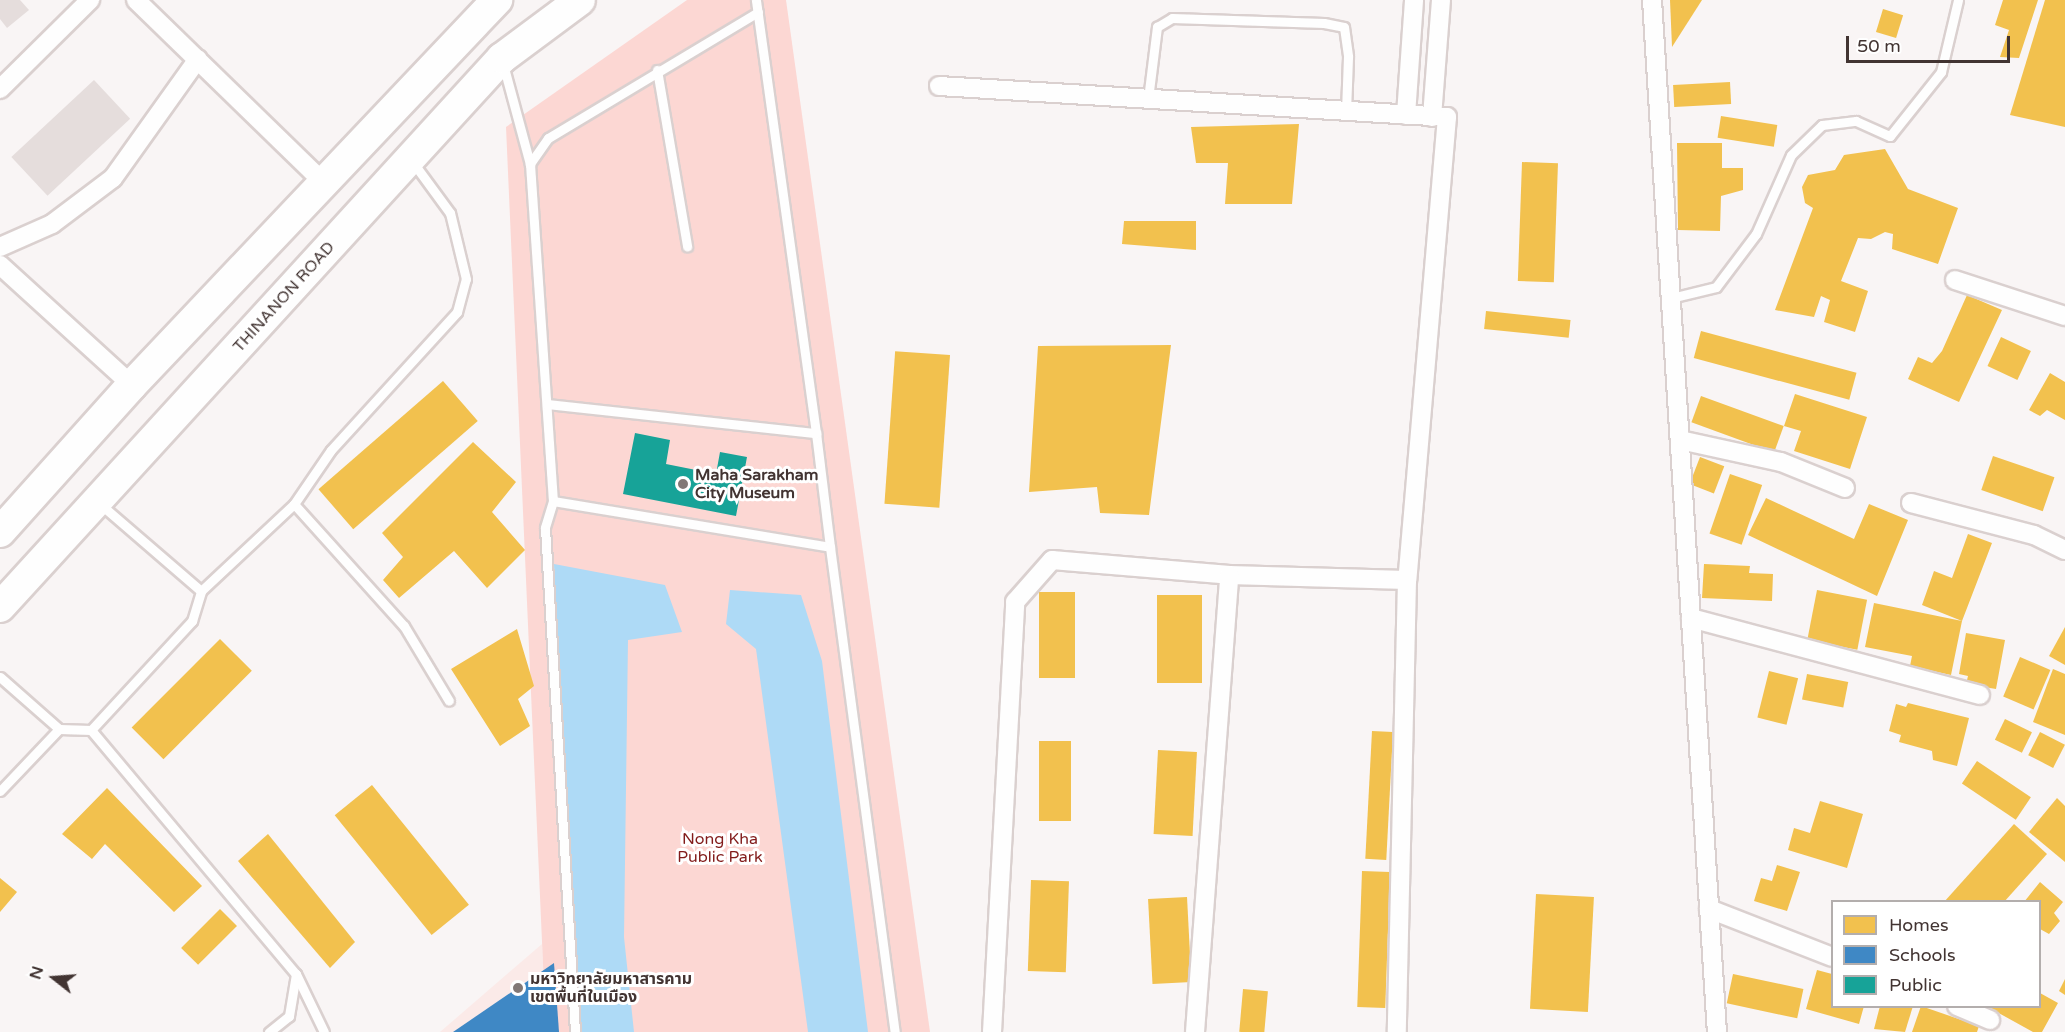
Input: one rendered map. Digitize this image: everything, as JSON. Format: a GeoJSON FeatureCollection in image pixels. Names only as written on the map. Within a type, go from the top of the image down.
{"type":"FeatureCollection","features":[{"type":"Feature","properties":{"kind":"main road"},"geometry":{"type":"LineString","coordinates":[[0,532],[132,385],[497,0]]}},
{"type":"Feature","properties":{"kind":"main road","name":"THINANON ROAD"},"geometry":{"type":"LineString","coordinates":[[0,607],[502,58],[580,0]]}},
{"type":"Feature","properties":{"kind":"street"},"geometry":{"type":"LineString","coordinates":[[0,89],[90,0]]}},
{"type":"Feature","properties":{"kind":"street"},"geometry":{"type":"LineString","coordinates":[[136,0],[323,182]]}},
{"type":"Feature","properties":{"kind":"street"},"geometry":{"type":"LineString","coordinates":[[1406,115],[1414,0]]}},
{"type":"Feature","properties":{"kind":"street"},"geometry":{"type":"LineString","coordinates":[[1432,117],[1441,0]]}},
{"type":"Feature","properties":{"kind":"street"},"geometry":{"type":"LineString","coordinates":[[1652,0],[1717,1032]]}},
{"type":"Feature","properties":{"kind":"street"},"geometry":{"type":"LineString","coordinates":[[0,247],[52,224],[113,178],[198,59]]}},
{"type":"Feature","properties":{"kind":"street"},"geometry":{"type":"LineString","coordinates":[[939,86],[1447,117],[1407,580],[1396,1032]]}},
{"type":"Feature","properties":{"kind":"street"},"geometry":{"type":"LineString","coordinates":[[0,265],[132,385]]}},
{"type":"Feature","properties":{"kind":"street"},"geometry":{"type":"LineString","coordinates":[[1955,280],[2065,316]]}},
{"type":"Feature","properties":{"kind":"street"},"geometry":{"type":"LineString","coordinates":[[1680,440],[1780,462],[1845,488]]}},
{"type":"Feature","properties":{"kind":"street"},"geometry":{"type":"LineString","coordinates":[[1911,503],[2034,535],[2065,550]]}},
{"type":"Feature","properties":{"kind":"street"},"geometry":{"type":"LineString","coordinates":[[992,1032],[1015,602],[1052,560],[1229,575],[1407,580]]}},
{"type":"Feature","properties":{"kind":"street"},"geometry":{"type":"LineString","coordinates":[[1195,1032],[1229,575]]}},
{"type":"Feature","properties":{"kind":"street"},"geometry":{"type":"LineString","coordinates":[[1691,618],[1980,695]]}},
{"type":"Feature","properties":{"kind":"street"},"geometry":{"type":"LineString","coordinates":[[1709,909],[1831,956]]}},
{"type":"Feature","properties":{"kind":"street"},"geometry":{"type":"LineString","coordinates":[[1962,1008],[1990,1020]]}},
{"type":"Feature","properties":{"kind":"lane"},"geometry":{"type":"LineString","coordinates":[[756,0],[895,1032]]}},
{"type":"Feature","properties":{"kind":"lane"},"geometry":{"type":"LineString","coordinates":[[1671,298],[1716,287],[1756,234],[1791,155],[1822,125],[1856,121],[1890,136],[1941,72],[1958,0]]}},
{"type":"Feature","properties":{"kind":"lane"},"geometry":{"type":"LineString","coordinates":[[530,164],[548,138],[657,70],[758,12]]}},
{"type":"Feature","properties":{"kind":"lane"},"geometry":{"type":"LineString","coordinates":[[1148,99],[1157,27],[1172,18],[1324,23],[1344,27],[1348,57],[1346,112]]}},
{"type":"Feature","properties":{"kind":"lane"},"geometry":{"type":"LineString","coordinates":[[502,58],[530,164],[553,501],[545,528],[575,1032]]}},
{"type":"Feature","properties":{"kind":"lane"},"geometry":{"type":"LineString","coordinates":[[657,70],[687,246]]}},
{"type":"Feature","properties":{"kind":"lane"},"geometry":{"type":"LineString","coordinates":[[91,730],[192,621],[201,591],[294,504],[331,450],[457,312],[466,279],[450,213],[411,159]]}},
{"type":"Feature","properties":{"kind":"lane"},"geometry":{"type":"LineString","coordinates":[[547,404],[816,433]]}},
{"type":"Feature","properties":{"kind":"lane"},"geometry":{"type":"LineString","coordinates":[[97,501],[201,591]]}},
{"type":"Feature","properties":{"kind":"lane"},"geometry":{"type":"LineString","coordinates":[[553,501],[831,547]]}},
{"type":"Feature","properties":{"kind":"lane"},"geometry":{"type":"LineString","coordinates":[[294,504],[404,626],[449,701]]}},
{"type":"Feature","properties":{"kind":"lane"},"geometry":{"type":"LineString","coordinates":[[0,677],[59,729],[91,730],[296,974],[324,1032]]}},
{"type":"Feature","properties":{"kind":"lane"},"geometry":{"type":"LineString","coordinates":[[0,792],[59,729]]}},
{"type":"Feature","properties":{"kind":"lane"},"geometry":{"type":"LineString","coordinates":[[269,1032],[289,1017],[296,974]]}},
{"type":"Feature","properties":{"kind":"shaded area","name":"มหาวิทยาลัยมหาสารคาม เขตพื้นที่ในเมือง"},"geometry":{"type":"Polygon","coordinates":[[[542,944],[546,1032],[440,1032],[542,944]]]}},
{"type":"Feature","properties":{"kind":"green space","name":"Nong Kha Public Park"},"geometry":{"type":"Polygon","coordinates":[[[687,0],[786,0],[930,1032],[546,1032],[506,127],[687,0]]]}},
{"type":"Feature","properties":{"kind":"water"},"geometry":{"type":"Polygon","coordinates":[[[554,564],[665,585],[682,632],[628,640],[624,937],[634,1032],[574,1032],[554,564]]]}},
{"type":"Feature","properties":{"kind":"water"},"geometry":{"type":"Polygon","coordinates":[[[730,590],[801,595],[822,661],[868,1032],[808,1032],[756,649],[726,624],[730,590]]]}},
{"type":"Feature","properties":{"kind":"building: Homes"},"geometry":{"type":"Polygon","coordinates":[[[1670,0],[1702,0],[1672,47],[1670,0]]]}},
{"type":"Feature","properties":{"kind":"building: Homes"},"geometry":{"type":"Polygon","coordinates":[[[2003,0],[2038,0],[2019,58],[2000,57],[2009,30],[1995,25],[2003,0]]]}},
{"type":"Feature","properties":{"kind":"building: Homes"},"geometry":{"type":"Polygon","coordinates":[[[2045,0],[2065,0],[2065,127],[2010,115],[2045,0]]]}},
{"type":"Feature","properties":{"kind":"building: Homes"},"geometry":{"type":"Polygon","coordinates":[[[1883,9],[1903,15],[1896,38],[1876,32],[1883,9]]]}},
{"type":"Feature","properties":{"kind":"building: Homes"},"geometry":{"type":"Polygon","coordinates":[[[1730,82],[1731,104],[1674,107],[1673,85],[1730,82]]]}},
{"type":"Feature","properties":{"kind":"building: Homes"},"geometry":{"type":"Polygon","coordinates":[[[1721,116],[1777,125],[1774,147],[1718,138],[1721,116]]]}},
{"type":"Feature","properties":{"kind":"building: Homes"},"geometry":{"type":"Polygon","coordinates":[[[1299,124],[1292,204],[1225,204],[1228,163],[1196,163],[1191,127],[1299,124]]]}},
{"type":"Feature","properties":{"kind":"building: Homes"},"geometry":{"type":"Polygon","coordinates":[[[1677,143],[1722,143],[1722,168],[1743,168],[1743,190],[1721,196],[1720,231],[1678,230],[1677,143]]]}},
{"type":"Feature","properties":{"kind":"building: Homes"},"geometry":{"type":"Polygon","coordinates":[[[1885,149],[1908,189],[1958,208],[1938,264],[1892,249],[1893,234],[1885,232],[1871,239],[1858,238],[1841,281],[1868,291],[1855,332],[1824,322],[1830,300],[1821,296],[1814,317],[1775,310],[1813,208],[1805,203],[1802,187],[1808,175],[1835,170],[1844,155],[1885,149]]]}},
{"type":"Feature","properties":{"kind":"building: Homes"},"geometry":{"type":"Polygon","coordinates":[[[1522,162],[1558,163],[1554,282],[1518,281],[1522,162]]]}},
{"type":"Feature","properties":{"kind":"building: Homes"},"geometry":{"type":"Polygon","coordinates":[[[1124,221],[1196,221],[1196,250],[1122,244],[1124,221]]]}},
{"type":"Feature","properties":{"kind":"building: Homes"},"geometry":{"type":"Polygon","coordinates":[[[1967,295],[2002,310],[1959,402],[1908,379],[1918,357],[1932,363],[1942,351],[1967,295]]]}},
{"type":"Feature","properties":{"kind":"building: Homes"},"geometry":{"type":"Polygon","coordinates":[[[1486,311],[1571,320],[1569,338],[1484,329],[1486,311]]]}},
{"type":"Feature","properties":{"kind":"building: Homes"},"geometry":{"type":"Polygon","coordinates":[[[1701,331],[1857,373],[1849,400],[1694,358],[1701,331]]]}},
{"type":"Feature","properties":{"kind":"building: Homes"},"geometry":{"type":"Polygon","coordinates":[[[2001,337],[2031,351],[2017,380],[1987,366],[2001,337]]]}},
{"type":"Feature","properties":{"kind":"building: Homes"},"geometry":{"type":"Polygon","coordinates":[[[1171,345],[1149,515],[1100,513],[1097,487],[1029,492],[1038,346],[1171,345]]]}},
{"type":"Feature","properties":{"kind":"building: Homes"},"geometry":{"type":"Polygon","coordinates":[[[895,351],[950,355],[939,508],[884,504],[895,351]]]}},
{"type":"Feature","properties":{"kind":"building: Homes"},"geometry":{"type":"Polygon","coordinates":[[[2050,373],[2065,382],[2065,420],[2047,410],[2040,416],[2029,410],[2050,373]]]}},
{"type":"Feature","properties":{"kind":"building: Homes"},"geometry":{"type":"Polygon","coordinates":[[[443,381],[478,421],[353,529],[318,489],[443,381]]]}},
{"type":"Feature","properties":{"kind":"building: Homes"},"geometry":{"type":"Polygon","coordinates":[[[1795,394],[1867,417],[1850,469],[1794,451],[1801,431],[1784,426],[1795,394]]]}},
{"type":"Feature","properties":{"kind":"building: Homes"},"geometry":{"type":"Polygon","coordinates":[[[1701,396],[1784,426],[1774,452],[1691,422],[1701,396]]]}},
{"type":"Feature","properties":{"kind":"building: Homes"},"geometry":{"type":"Polygon","coordinates":[[[473,442],[516,482],[492,512],[525,550],[487,588],[454,551],[399,598],[383,580],[403,557],[382,533],[473,442]]]}},
{"type":"Feature","properties":{"kind":"building: Homes"},"geometry":{"type":"Polygon","coordinates":[[[1993,456],[2054,477],[2043,511],[1981,490],[1993,456]]]}},
{"type":"Feature","properties":{"kind":"building: Homes"},"geometry":{"type":"Polygon","coordinates":[[[1700,457],[1724,466],[1714,493],[1690,484],[1700,457]]]}},
{"type":"Feature","properties":{"kind":"building: Homes"},"geometry":{"type":"Polygon","coordinates":[[[1730,474],[1762,485],[1742,545],[1709,534],[1730,474]]]}},
{"type":"Feature","properties":{"kind":"building: Homes"},"geometry":{"type":"Polygon","coordinates":[[[1766,498],[1854,539],[1869,504],[1908,520],[1877,596],[1748,535],[1766,498]]]}},
{"type":"Feature","properties":{"kind":"building: Homes"},"geometry":{"type":"Polygon","coordinates":[[[1968,534],[1992,543],[1962,621],[1922,605],[1934,571],[1952,578],[1968,534]]]}},
{"type":"Feature","properties":{"kind":"building: Homes"},"geometry":{"type":"Polygon","coordinates":[[[1704,564],[1750,566],[1749,573],[1773,574],[1772,601],[1702,598],[1704,564]]]}},
{"type":"Feature","properties":{"kind":"building: Homes"},"geometry":{"type":"Polygon","coordinates":[[[1817,590],[1867,600],[1857,650],[1807,640],[1817,590]]]}},
{"type":"Feature","properties":{"kind":"building: Homes"},"geometry":{"type":"Polygon","coordinates":[[[1039,592],[1075,592],[1075,678],[1039,678],[1039,592]]]}},
{"type":"Feature","properties":{"kind":"building: Homes"},"geometry":{"type":"Polygon","coordinates":[[[1157,595],[1202,595],[1202,683],[1157,683],[1157,595]]]}},
{"type":"Feature","properties":{"kind":"building: Homes"},"geometry":{"type":"Polygon","coordinates":[[[1874,603],[1962,621],[1951,675],[1910,666],[1912,656],[1865,647],[1874,603]]]}},
{"type":"Feature","properties":{"kind":"building: Homes"},"geometry":{"type":"Polygon","coordinates":[[[2065,627],[2065,665],[2049,656],[2065,627]]]}},
{"type":"Feature","properties":{"kind":"building: Homes"},"geometry":{"type":"Polygon","coordinates":[[[517,629],[534,686],[518,699],[530,726],[500,746],[451,669],[517,629]]]}},
{"type":"Feature","properties":{"kind":"building: Homes"},"geometry":{"type":"Polygon","coordinates":[[[1966,633],[2005,640],[1996,689],[1966,684],[1968,676],[1959,674],[1966,633]]]}},
{"type":"Feature","properties":{"kind":"building: Homes"},"geometry":{"type":"Polygon","coordinates":[[[220,639],[252,671],[163,759],[132,727],[220,639]]]}},
{"type":"Feature","properties":{"kind":"building: Homes"},"geometry":{"type":"Polygon","coordinates":[[[2020,657],[2050,670],[2034,709],[2003,697],[2020,657]]]}},
{"type":"Feature","properties":{"kind":"building: Homes"},"geometry":{"type":"Polygon","coordinates":[[[2053,669],[2065,674],[2065,735],[2033,722],[2053,669]]]}},
{"type":"Feature","properties":{"kind":"building: Homes"},"geometry":{"type":"Polygon","coordinates":[[[1769,671],[1798,678],[1786,725],[1757,718],[1769,671]]]}},
{"type":"Feature","properties":{"kind":"building: Homes"},"geometry":{"type":"Polygon","coordinates":[[[1807,674],[1848,682],[1843,708],[1802,700],[1807,674]]]}},
{"type":"Feature","properties":{"kind":"building: Homes"},"geometry":{"type":"Polygon","coordinates":[[[1908,703],[1969,718],[1957,766],[1933,760],[1932,751],[1899,742],[1901,735],[1889,731],[1896,704],[1906,707],[1908,703]]]}},
{"type":"Feature","properties":{"kind":"building: Homes"},"geometry":{"type":"Polygon","coordinates":[[[2005,719],[2032,732],[2022,753],[1995,740],[2005,719]]]}},
{"type":"Feature","properties":{"kind":"building: Homes"},"geometry":{"type":"Polygon","coordinates":[[[1372,731],[1393,732],[1386,860],[1365,859],[1372,731]]]}},
{"type":"Feature","properties":{"kind":"building: Homes"},"geometry":{"type":"Polygon","coordinates":[[[2040,732],[2065,745],[2053,768],[2028,755],[2040,732]]]}},
{"type":"Feature","properties":{"kind":"building: Homes"},"geometry":{"type":"Polygon","coordinates":[[[1039,741],[1071,741],[1071,821],[1039,821],[1039,741]]]}},
{"type":"Feature","properties":{"kind":"building: Homes"},"geometry":{"type":"Polygon","coordinates":[[[1158,750],[1197,752],[1193,836],[1154,834],[1158,750]]]}},
{"type":"Feature","properties":{"kind":"building: Homes"},"geometry":{"type":"Polygon","coordinates":[[[1977,761],[2031,797],[2016,820],[1962,783],[1977,761]]]}},
{"type":"Feature","properties":{"kind":"building: Homes"},"geometry":{"type":"Polygon","coordinates":[[[372,785],[469,905],[432,935],[335,815],[372,785]]]}},
{"type":"Feature","properties":{"kind":"building: Homes"},"geometry":{"type":"Polygon","coordinates":[[[107,788],[202,886],[174,912],[105,844],[92,859],[62,834],[107,788]]]}},
{"type":"Feature","properties":{"kind":"building: Homes"},"geometry":{"type":"Polygon","coordinates":[[[2057,798],[2065,806],[2065,862],[2029,832],[2057,798]]]}},
{"type":"Feature","properties":{"kind":"building: Homes"},"geometry":{"type":"Polygon","coordinates":[[[1820,801],[1863,814],[1847,868],[1788,850],[1794,828],[1810,833],[1820,801]]]}},
{"type":"Feature","properties":{"kind":"building: Homes"},"geometry":{"type":"Polygon","coordinates":[[[2014,824],[2047,854],[2006,900],[1946,900],[2014,824]]]}},
{"type":"Feature","properties":{"kind":"building: Homes"},"geometry":{"type":"Polygon","coordinates":[[[268,834],[355,942],[330,968],[238,861],[268,834]]]}},
{"type":"Feature","properties":{"kind":"building: Homes"},"geometry":{"type":"Polygon","coordinates":[[[1777,865],[1800,872],[1787,911],[1754,901],[1761,878],[1772,881],[1777,865]]]}},
{"type":"Feature","properties":{"kind":"building: Homes"},"geometry":{"type":"Polygon","coordinates":[[[1362,871],[1390,872],[1385,1008],[1357,1007],[1362,871]]]}},
{"type":"Feature","properties":{"kind":"building: Homes"},"geometry":{"type":"Polygon","coordinates":[[[0,878],[17,892],[0,912],[0,878]]]}},
{"type":"Feature","properties":{"kind":"building: Homes"},"geometry":{"type":"Polygon","coordinates":[[[1031,880],[1069,881],[1066,972],[1028,971],[1031,880]]]}},
{"type":"Feature","properties":{"kind":"building: Homes"},"geometry":{"type":"Polygon","coordinates":[[[2040,882],[2063,902],[2054,913],[2060,921],[2049,934],[2041,930],[2041,900],[2026,900],[2040,882]]]}},
{"type":"Feature","properties":{"kind":"building: Homes"},"geometry":{"type":"Polygon","coordinates":[[[1536,894],[1594,897],[1588,1012],[1530,1009],[1536,894]]]}},
{"type":"Feature","properties":{"kind":"building: Homes"},"geometry":{"type":"Polygon","coordinates":[[[1187,897],[1191,982],[1153,984],[1148,899],[1187,897]]]}},
{"type":"Feature","properties":{"kind":"building: Homes"},"geometry":{"type":"Polygon","coordinates":[[[220,909],[237,926],[198,965],[181,948],[220,909]]]}},
{"type":"Feature","properties":{"kind":"building: Homes"},"geometry":{"type":"Polygon","coordinates":[[[1817,970],[1831,974],[1831,1008],[1863,1008],[1859,1024],[1806,1009],[1817,970]]]}},
{"type":"Feature","properties":{"kind":"building: Homes"},"geometry":{"type":"Polygon","coordinates":[[[1733,974],[1803,989],[1797,1018],[1727,1003],[1733,974]]]}},
{"type":"Feature","properties":{"kind":"building: Homes"},"geometry":{"type":"Polygon","coordinates":[[[2065,979],[2065,995],[2059,991],[2065,979]]]}},
{"type":"Feature","properties":{"kind":"building: Homes"},"geometry":{"type":"Polygon","coordinates":[[[1243,989],[1268,991],[1264,1032],[1239,1032],[1243,989]]]}},
{"type":"Feature","properties":{"kind":"building: Homes"},"geometry":{"type":"Polygon","coordinates":[[[2041,994],[2058,1003],[2042,1032],[2033,1032],[1990,1008],[2041,1008],[2041,994]]]}},
{"type":"Feature","properties":{"kind":"building: Homes"},"geometry":{"type":"Polygon","coordinates":[[[1879,1008],[1912,1008],[1905,1032],[1874,1029],[1879,1008]]]}},
{"type":"Feature","properties":{"kind":"building: Homes"},"geometry":{"type":"Polygon","coordinates":[[[1920,1008],[1927,1008],[1979,1026],[1977,1032],[1912,1032],[1920,1008]]]}},
{"type":"Feature","properties":{"kind":"building: Schools","name":"มหาวิทยาลัยมหาสารคาม เขตพื้นที่ในเมือง"},"geometry":{"type":"Polygon","coordinates":[[[554,963],[559,1032],[453,1032],[554,963]]]}},
{"type":"Feature","properties":{"kind":"building: Public","name":"Maha Sarakham City Museum"},"geometry":{"type":"Polygon","coordinates":[[[635,433],[670,440],[666,464],[716,474],[720,452],[747,457],[736,516],[623,494],[635,433]]]}},
{"type":"Feature","properties":{"kind":"building: Other"},"geometry":{"type":"Polygon","coordinates":[[[0,0],[20,0],[29,10],[7,28],[0,19],[0,0]]]}},
{"type":"Feature","properties":{"kind":"building: Other"},"geometry":{"type":"Polygon","coordinates":[[[94,80],[130,119],[48,196],[11,157],[94,80]]]}},
{"type":"Feature","properties":{"kind":"place","name":"Maha Sarakham City Museum"},"geometry":{"type":"Point","coordinates":[683,484]}},
{"type":"Feature","properties":{"kind":"place","name":"มหาวิทยาลัยมหาสารคาม เขตพื้นที่ในเมือง"},"geometry":{"type":"Point","coordinates":[518,988]}}]}
